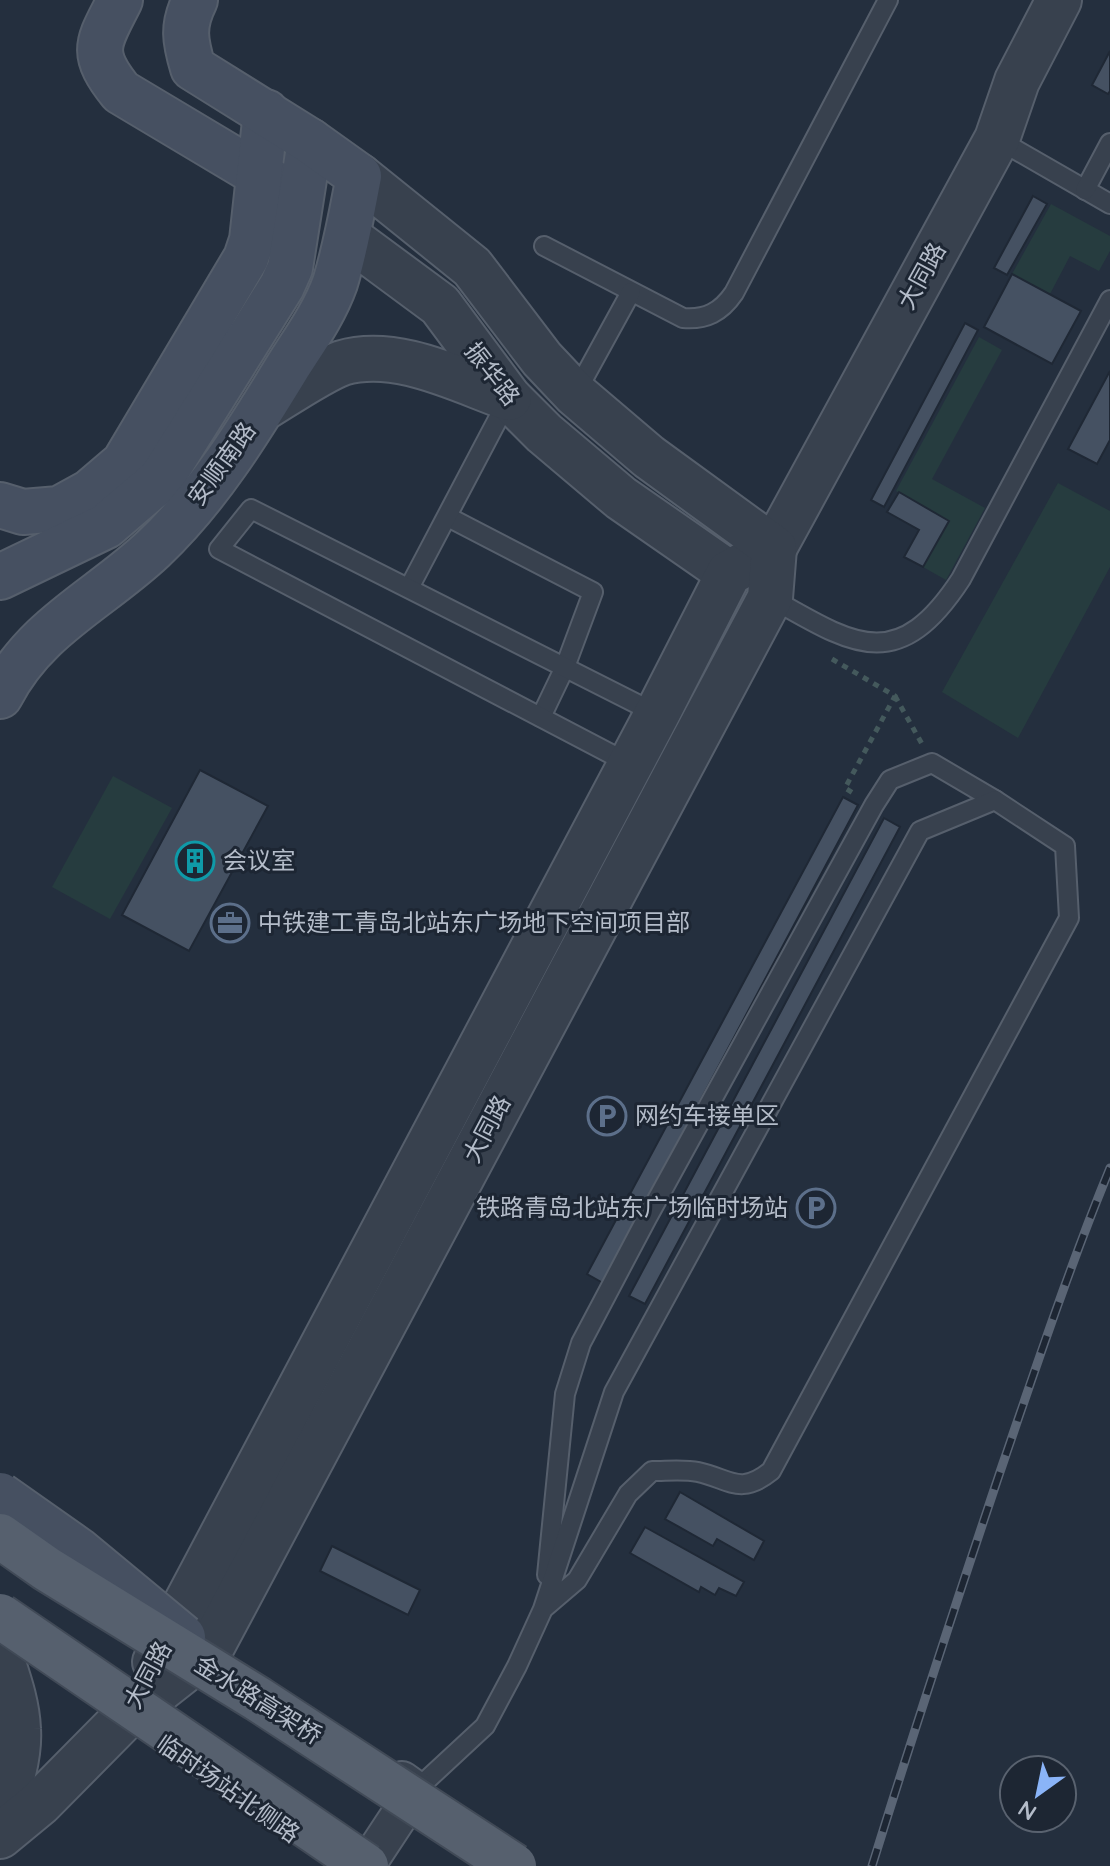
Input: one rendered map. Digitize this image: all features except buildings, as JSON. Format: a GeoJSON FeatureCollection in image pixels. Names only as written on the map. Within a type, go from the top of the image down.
{"type":"FeatureCollection","features":[{"type":"Feature","properties":{"kind":"main road","name":"振华路"},"geometry":{"type":"LineString","coordinates":[[120,0],[99,40],[103,70],[121,92],[258,172],[348,237]]}},
{"type":"Feature","properties":{"kind":"main road"},"geometry":{"type":"LineString","coordinates":[[195,0],[188,13],[185,41],[193,68],[266,112],[359,176]]}},
{"type":"Feature","properties":{"kind":"main road"},"geometry":{"type":"LineString","coordinates":[[0,505],[23,512],[59,509],[90,492],[124,463],[246,258],[252,240],[266,112]]}},
{"type":"Feature","properties":{"kind":"main road"},"geometry":{"type":"LineString","coordinates":[[0,577],[106,526],[161,479],[282,286],[290,268],[310,141]]}},
{"type":"Feature","properties":{"kind":"main road","name":"安顺南路"},"geometry":{"type":"LineString","coordinates":[[0,696],[32,649],[57,624],[151,550],[200,500],[321,314],[334,285],[348,237],[359,176]]}},
{"type":"Feature","properties":{"kind":"main road"},"geometry":{"type":"LineString","coordinates":[[0,1495],[78,1550],[258,1699]]}},
{"type":"Feature","properties":{"kind":"main road","name":"金水路高架桥"},"geometry":{"type":"LineString","coordinates":[[0,1536],[514,1866]]}},
{"type":"Feature","properties":{"kind":"main road"},"geometry":{"type":"LineString","coordinates":[[0,1616],[366,1866]]}},
{"type":"Feature","properties":{"kind":"street","name":"大同路"},"geometry":{"type":"LineString","coordinates":[[774,548],[997,139],[1017,81],[1059,0]]}},
{"type":"Feature","properties":{"kind":"street","name":"振华路"},"geometry":{"type":"LineString","coordinates":[[359,176],[472,267],[542,359],[575,394],[649,457],[774,548]]}},
{"type":"Feature","properties":{"kind":"street","name":"振华路"},"geometry":{"type":"LineString","coordinates":[[348,237],[440,305],[509,398],[544,433],[621,498],[749,586]]}},
{"type":"Feature","properties":{"kind":"street"},"geometry":{"type":"LineString","coordinates":[[262,409],[340,364],[372,358],[407,363],[509,398]]}},
{"type":"Feature","properties":{"kind":"street"},"geometry":{"type":"LineString","coordinates":[[749,586],[774,548]]}},
{"type":"Feature","properties":{"kind":"street","name":"大同路"},"geometry":{"type":"LineString","coordinates":[[192,1639],[630,764],[657,714],[749,586]]}},
{"type":"Feature","properties":{"kind":"street","name":"大同路"},"geometry":{"type":"LineString","coordinates":[[0,1836],[40,1803],[125,1717],[192,1639],[749,586]]}},
{"type":"Feature","properties":{"kind":"street"},"geometry":{"type":"LineString","coordinates":[[0,1509],[416,1790],[366,1866]]}},
{"type":"Feature","properties":{"kind":"street","name":"临时场站北侧路"},"geometry":{"type":"LineString","coordinates":[[0,1629],[337,1866]]}},
{"type":"Feature","properties":{"kind":"street"},"geometry":{"type":"LineString","coordinates":[[0,1654],[14,1698],[19,1731],[11,1780],[0,1816]]}},
{"type":"Feature","properties":{"kind":"lane"},"geometry":{"type":"LineString","coordinates":[[544,246],[683,318],[699,319],[715,313],[727,303],[888,0]]}},
{"type":"Feature","properties":{"kind":"lane"},"geometry":{"type":"LineString","coordinates":[[997,139],[1110,204]]}},
{"type":"Feature","properties":{"kind":"lane"},"geometry":{"type":"LineString","coordinates":[[1085,190],[1110,143]]}},
{"type":"Feature","properties":{"kind":"lane"},"geometry":{"type":"LineString","coordinates":[[575,394],[631,292]]}},
{"type":"Feature","properties":{"kind":"lane"},"geometry":{"type":"LineString","coordinates":[[749,586],[832,633],[851,640],[885,642],[907,635],[922,625],[942,606],[961,579],[1110,300]]}},
{"type":"Feature","properties":{"kind":"lane"},"geometry":{"type":"LineString","coordinates":[[409,588],[509,398]]}},
{"type":"Feature","properties":{"kind":"lane"},"geometry":{"type":"LineString","coordinates":[[630,764],[219,549],[251,509],[657,714]]}},
{"type":"Feature","properties":{"kind":"lane"},"geometry":{"type":"LineString","coordinates":[[448,517],[593,592],[565,667],[541,717]]}},
{"type":"Feature","properties":{"kind":"lane"},"geometry":{"type":"LineString","coordinates":[[932,763],[1065,846],[1069,918],[771,1471],[759,1481],[741,1486],[697,1472],[652,1471],[628,1494],[577,1580],[543,1609],[565,1394],[581,1343],[874,805],[890,780],[932,763]]}},
{"type":"Feature","properties":{"kind":"lane"},"geometry":{"type":"LineString","coordinates":[[416,1790],[485,1726],[543,1609],[614,1392],[920,831],[995,800]]}},
{"type":"Feature","properties":{"kind":"path"},"geometry":{"type":"LineString","coordinates":[[827,656],[895,696],[932,763]]}},
{"type":"Feature","properties":{"kind":"path"},"geometry":{"type":"LineString","coordinates":[[874,805],[845,788],[895,696]]}},
{"type":"Feature","properties":{"kind":"green space"},"geometry":{"type":"Polygon","coordinates":[[[1051,204],[1110,236],[1110,251],[1099,271],[1070,256],[1050,294],[1012,274],[1051,204]]]}},
{"type":"Feature","properties":{"kind":"green space"},"geometry":{"type":"Polygon","coordinates":[[[979,337],[1002,350],[932,479],[985,508],[946,580],[923,567],[949,521],[896,491],[979,337]]]}},
{"type":"Feature","properties":{"kind":"green space"},"geometry":{"type":"Polygon","coordinates":[[[1058,483],[1110,511],[1110,567],[1018,738],[942,692],[1058,483]]]}},
{"type":"Feature","properties":{"kind":"green space"},"geometry":{"type":"Polygon","coordinates":[[[113,776],[172,808],[110,919],[52,887],[113,776]]]}},
{"type":"Feature","properties":{"kind":"railway"},"geometry":{"type":"LineString","coordinates":[[872,1866],[1000,1472],[1066,1281],[1110,1168]]}},
{"type":"Feature","properties":{"kind":"place","name":"会议室"},"geometry":{"type":"Point","coordinates":[195,861]}},
{"type":"Feature","properties":{"kind":"place","name":"中铁建工青岛北站东广场地下空间项目部"},"geometry":{"type":"Point","coordinates":[230,923]}},
{"type":"Feature","properties":{"kind":"place","name":"网约车接单区"},"geometry":{"type":"Point","coordinates":[607,1116]}},
{"type":"Feature","properties":{"kind":"place","name":"铁路青岛北站东广场临时场站"},"geometry":{"type":"Point","coordinates":[816,1208]}}]}
